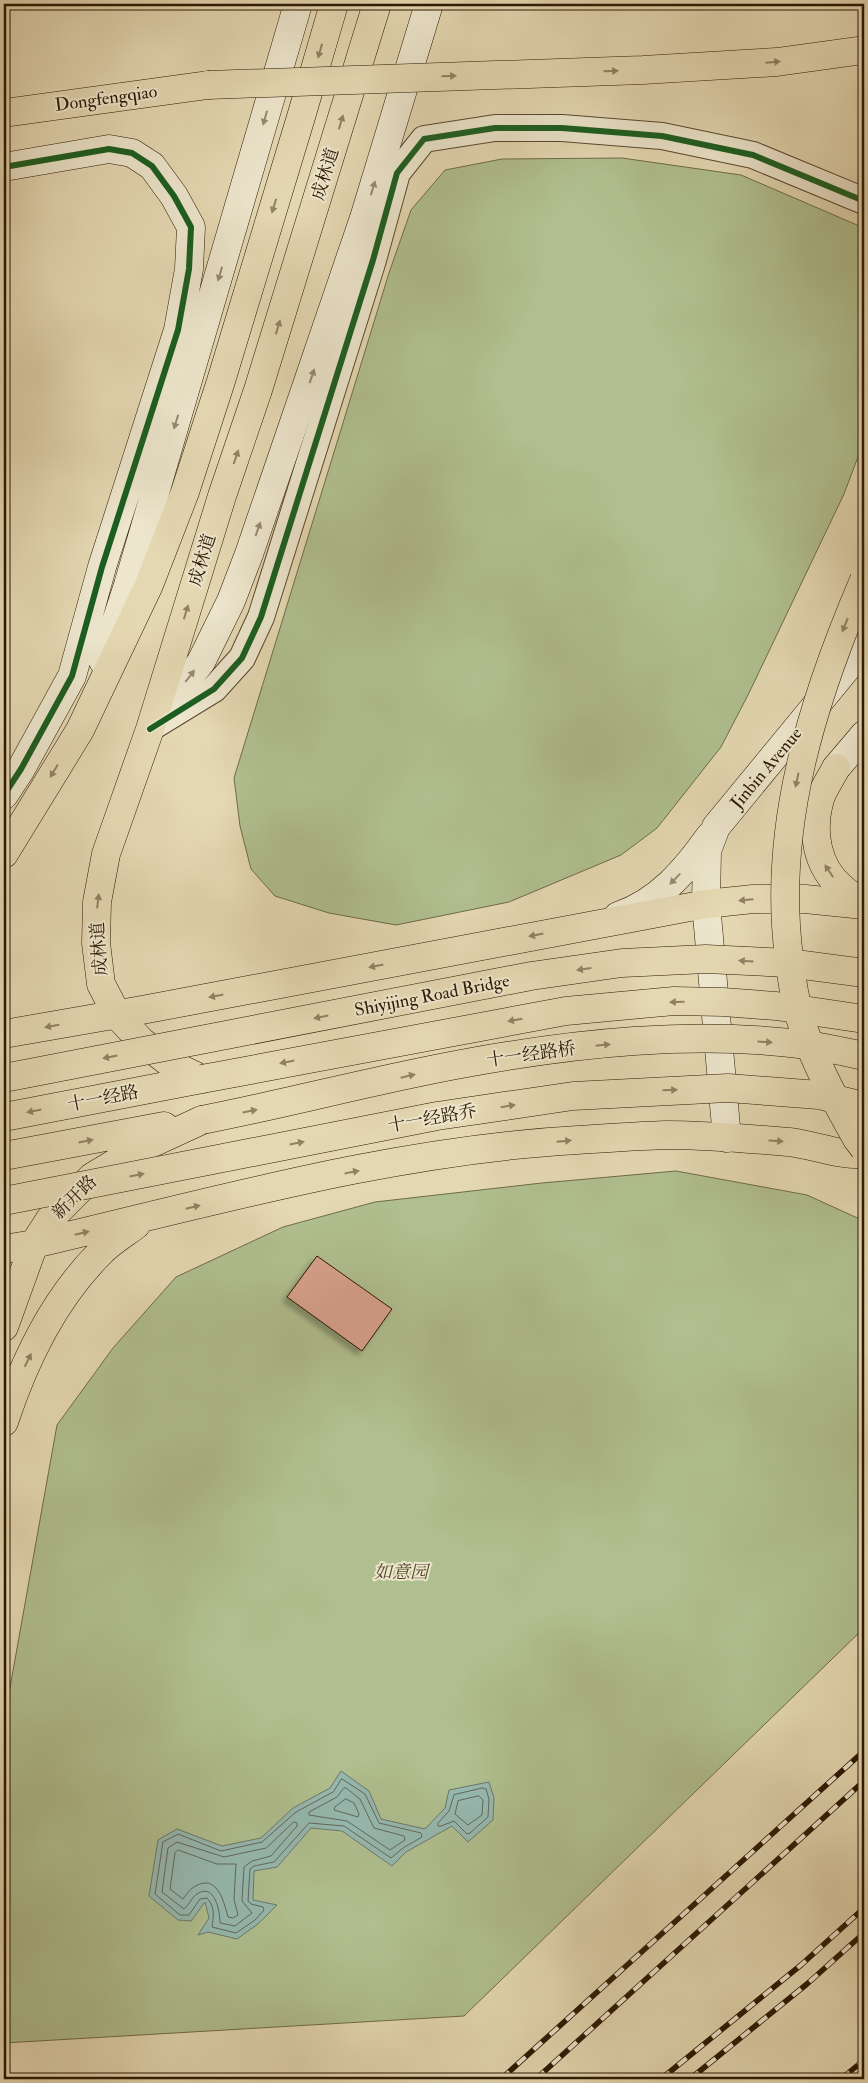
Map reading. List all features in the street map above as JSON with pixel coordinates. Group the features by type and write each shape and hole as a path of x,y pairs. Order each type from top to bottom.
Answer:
{"main road":[{"path":"80,730 128,585 298,4"},
{"path":"4,854 80,730 149,585 185,492 221,381 334,4"},
{"name":"成林道","path":"202,1079 171,1064 141,1041 117,1015 101,984 96,943 96,902 106,854 150,728 222,496 258,390 377,4"},
{"path":"150,728 201,662 231,601 296,423 364,218 429,4"},
{"name":"Dongfengqiao","path":"4,113 124,95 208,85 653,69 776,62 864,50"},
{"path":"4,167 109,149 132,153 152,166 174,196 190,227 189,269 178,330 102,566 72,676"},
{"path":"4,795 22,769 72,676 185,492"},
{"path":"864,580 830,662 804,746 792,805 785,859 786,931 794,991 803,1026 822,1077 864,1148"},
{"name":"Jinbin Avenue","path":"727,1138 706,904 707,851 716,827 864,647"},
{"path":"864,735 836,768 820,798 816,823 816,848 827,870 841,888 864,904"},
{"path":"601,923 630,912 662,892 697,854 716,827"},
{"path":"4,1034 117,1015 706,904 753,899 805,899 864,904"},
{"name":"Shiyijing Road Bridge","path":"4,1078 531,976 622,963 706,959 788,963 864,973"},
{"name":"十一经路桥","path":"202,1079 566,1011 674,1001 776,1006 864,1019"},
{"name":"十一经路桥","path":"202,1120 461,1064 558,1049 636,1042 730,1039 808,1045 864,1056"},
{"name":"十一经路","path":"4,1117 202,1079"},
{"name":"十一经路乔","path":"4,1201 428,1118 572,1096 728,1088 819,1095 864,1106"},
{"path":"4,1156 202,1120"},
{"name":"新开路","path":"4,1327 34,1244 50,1219 92,1177 134,1151 202,1120"},
{"path":"4,1249 34,1244 308,1180 433,1156 575,1140 668,1135 792,1142 853,1155 864,1154"},
{"path":"4,1422 27,1361 61,1300 101,1251 146,1218"}],"street":[{"path":"150,728 214,689 242,658 258,626 373,260 398,173 424,139 495,128 562,128 662,136 752,155 864,201"},
{"path":"364,218 373,260"}],"green space":[{"path":"622,158 741,175 864,228 864,441 844,494 749,693 721,747 657,828 621,855 509,902 396,925 329,913 275,896 251,869 240,826 234,778 389,273 411,210 445,170 502,159"},
{"name":"如意园","path":"676,1171 807,1195 864,1221 864,1628 464,2016 4,2043 4,1721 57,1425 113,1348 176,1277 283,1227 375,1202 542,1183"}],"water":[{"path":"341,1771 369,1791 381,1819 425,1829 445,1808 449,1790 489,1782 494,1798 493,1820 468,1842 452,1826 406,1852 392,1866 342,1831 311,1828 277,1867 254,1871 253,1900 277,1905 258,1924 237,1939 208,1932 198,1935 209,1918 205,1902 191,1921 178,1920 149,1896 158,1840 177,1829 222,1846 261,1838 293,1808 330,1788"}],"building":[{"path":"317,1256 392,1309 362,1351 287,1297"}],"railway":[{"path":"501,2079 864,1751"},
{"path":"536,2079 864,1781"},
{"path":"661,2079 801,1965 864,1908"},
{"path":"690,2079 807,1984 864,1933"},
{"path":"841,2079 864,2060"}],"cycle path":[{"path":"150,729 214,689 242,658 261,617 373,260 397,173 424,139 495,128 562,128 662,136 753,155 864,201"},
{"path":"4,167 109,149 132,153 152,166 174,196 191,227 189,269 178,330 102,567 72,676 21,769 4,795"}]}
